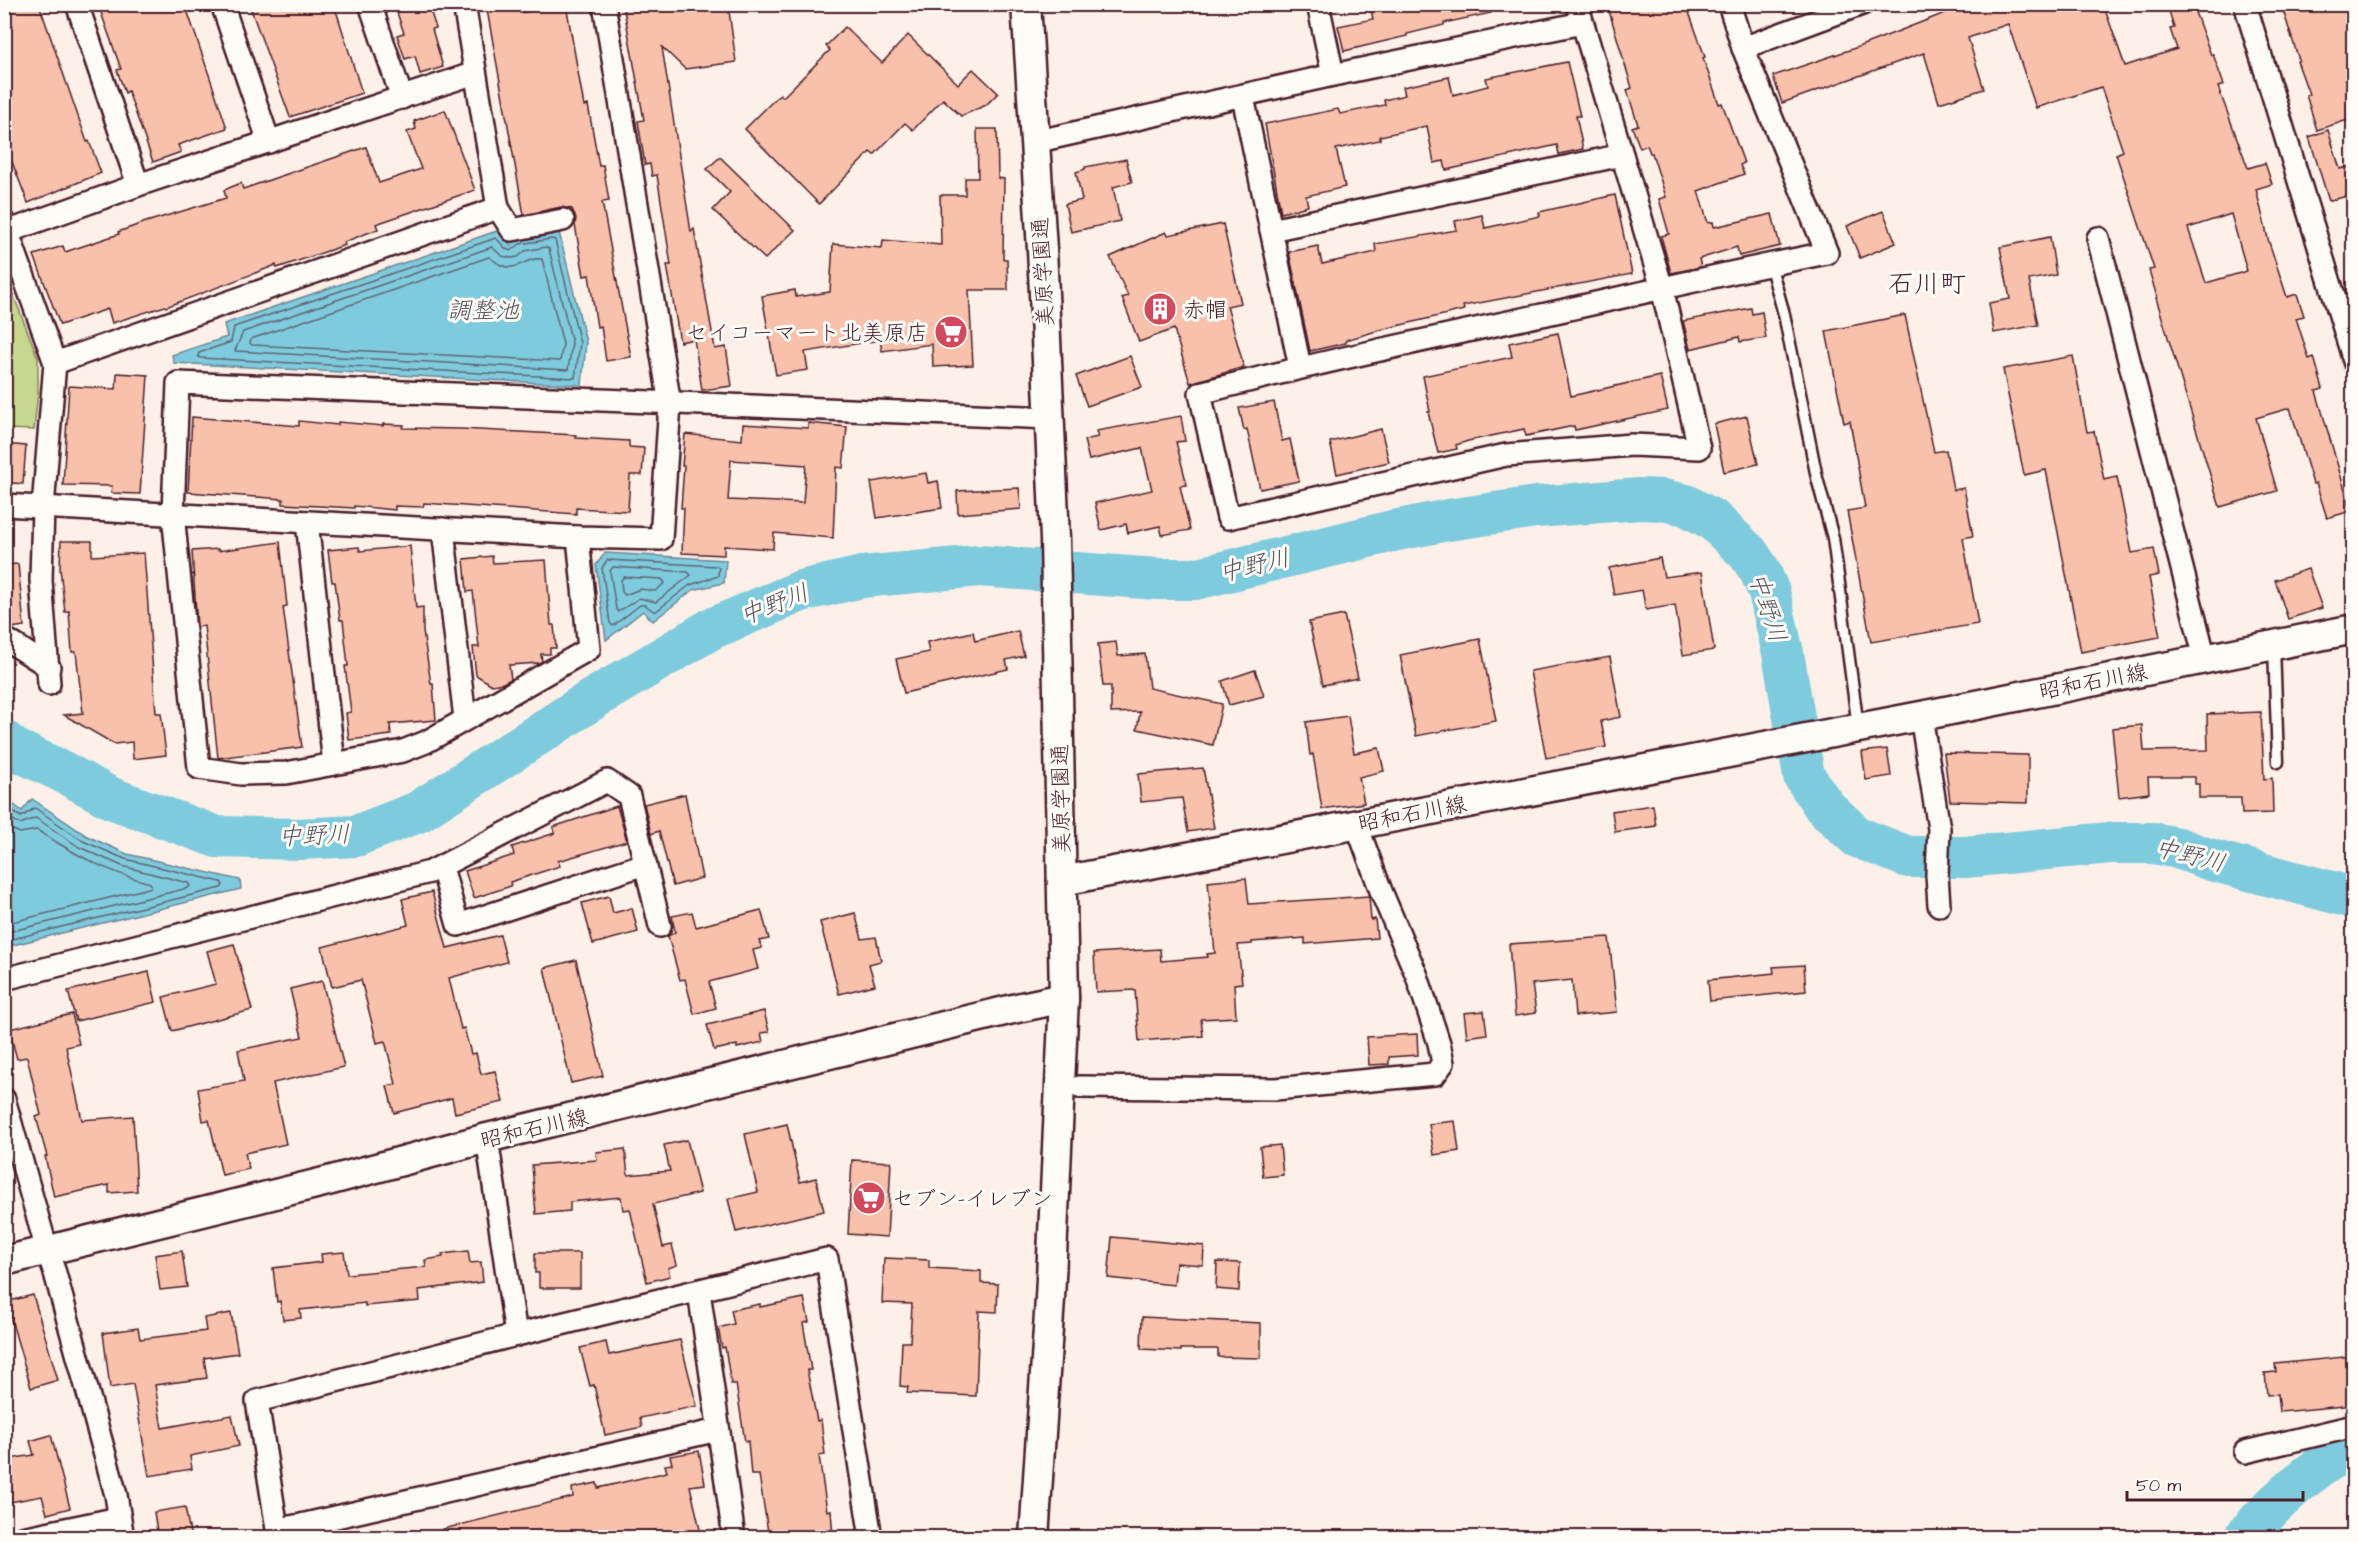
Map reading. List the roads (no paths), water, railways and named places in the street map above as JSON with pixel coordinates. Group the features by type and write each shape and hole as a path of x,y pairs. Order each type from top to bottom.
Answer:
{"street":[{"path":"77,4 138,185"},
{"path":"222,4 269,142"},
{"path":"370,4 402,98"},
{"path":"464,4 498,208 512,230 563,220"},
{"path":"4,505 578,537 661,539 670,404 604,4"},
{"name":"美原学園通","path":"1026,4 1055,539 1064,998 1050,1299 1034,1538"},
{"path":"1317,4 1333,75"},
{"path":"1034,142 1243,97 1579,14 1662,288 1699,448 1632,445 1506,454 1228,518 1200,393 1300,367 1662,288 1770,264 1827,254 1743,48 1729,4"},
{"path":"1743,48 1862,4"},
{"path":"2245,4 2354,361"},
{"path":"4,638 49,676 41,580 43,507 55,363 6,229 475,73"},
{"path":"1243,97 1300,367"},
{"path":"1271,230 1622,155"},
{"path":"55,363 498,208"},
{"path":"2098,238 2202,647"},
{"path":"578,537 590,649 426,742 403,751 286,773 241,774 199,768 173,514 178,383 1050,418"},
{"path":"307,522 334,764"},
{"path":"442,529 465,719"},
{"name":"昭和石川線","path":"1062,881 1921,716 2354,629"},
{"path":"1921,716 1939,829 1937,875 1939,905"},
{"path":"4,979 429,872 607,781 629,796 660,926"},
{"path":"1079,1087 1275,1089 1435,1074 1443,1063 1440,1043 1418,976 1381,891 1356,824"},
{"path":"442,867 458,925 645,864"},
{"name":"昭和石川線","path":"4,1261 359,1173 487,1138 1064,998"},
{"path":"5,1104 55,1273 116,1495 121,1528 22,1538"},
{"path":"487,1138 516,1335"},
{"path":"718,1430 313,1522 277,1533 257,1401 827,1259 871,1538"},
{"path":"699,1291 734,1538"},
{"path":"2245,1452 2354,1426"}],"lane":[{"path":"1770,264 1784,314 1817,478 1833,538 1845,729"},
{"path":"2274,645 2278,762"}],"water":[{"name":"調整池","path":"500,230 511,246 515,239 559,232 586,342 582,385 174,363 172,355 227,337 224,324"},
{"path":"605,553 726,560 724,583 693,590 653,621 643,611 606,640 596,565"},
{"path":"5,798 22,811 32,799 87,836 127,854 240,880 241,889 5,947"}],"waterway":[{"name":"中野川","path":"4,741 14,749 111,798 217,837 299,839 356,836 418,812 593,699 711,629 801,591 862,577 979,566 1158,579 1195,579 1448,520 1536,507 1640,499 1663,500 1686,505 1713,520 1748,553 1760,571 1769,592 1783,653 1804,776 1824,806 1857,837 1908,857 1965,857 2110,843 2153,843 2354,898"},
{"path":"2244,1538 2294,1487 2323,1465 2354,1446"}],"place":[{"name":"赤帽","path":"1160,309"},
{"name":"セイコーマート北美原店","path":"951,332"},
{"name":"セブン-イレブン","path":"869,1198"}],"district":[{"name":"石川町","path":"1927,283"}]}
